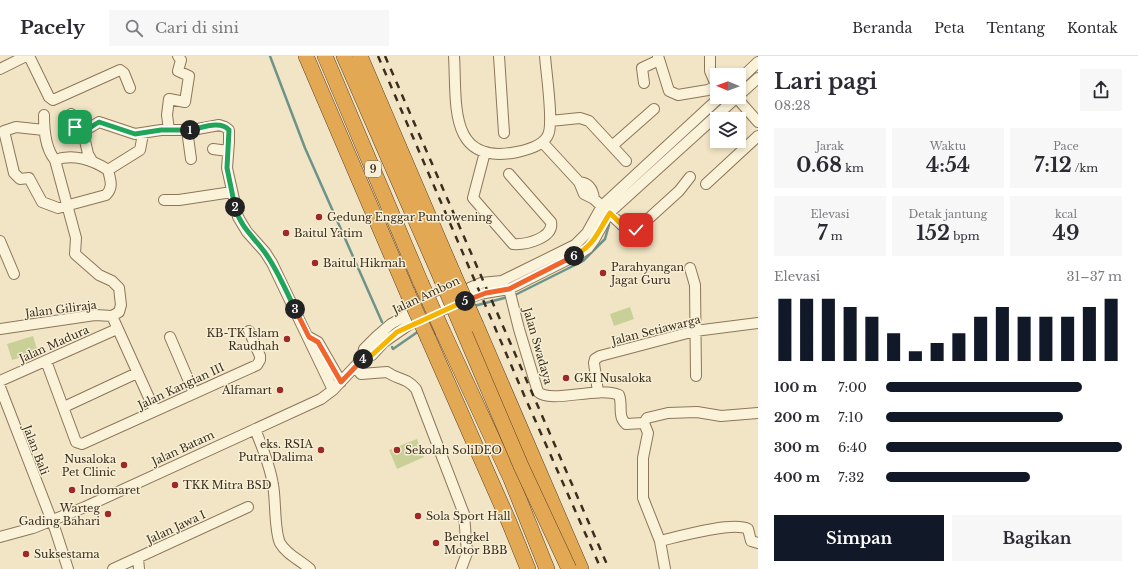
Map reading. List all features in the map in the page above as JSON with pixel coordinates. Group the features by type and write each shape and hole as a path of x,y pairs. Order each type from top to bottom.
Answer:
{"highway":[{"name":"9","path":"306,56 406,290 509,522 528,569"},
{"name":"9","path":"325,56 421,282 511,479 547,569"},
{"path":"344,56 447,275 476,324 582,569"},
{"path":"360,56 521,466 569,569"},
{"path":"516,418 565,569"}],"street":[{"path":"0,69 26,56"},
{"path":"29,56 49,97 53,100 120,70 124,73 130,88"},
{"path":"169,130 167,115 169,99 185,102 189,76 178,71 181,60 178,56"},
{"path":"454,56 456,113 459,127 465,139 476,149 485,152 508,154 525,151 543,143 548,136 550,121 545,56"},
{"path":"499,56 504,133"},
{"path":"710,56 710,68"},
{"path":"644,83 642,68 659,58 669,91 673,94 678,95 710,89"},
{"path":"746,73 758,62"},
{"name":"Jalan Ambon","path":"746,89 758,78"},
{"name":"Jalan Ambon","path":"362,359 364,349 377,336 391,324 407,315 480,283 502,282 575,245 606,210 713,104"},
{"name":"Jalan Ambon","path":"362,359 372,355 384,342 410,324 479,294 511,294 588,248 594,240 606,210 729,104"},
{"path":"743,104 758,122"},
{"path":"612,146 654,109"},
{"path":"71,114 72,124 75,127 91,127 99,122 135,134 169,130 187,130 219,125 226,127 229,130 227,168 238,217 248,232 265,252 309,337 311,346 333,390"},
{"path":"44,115 44,130 50,154 55,160 76,238 75,254 99,275 112,281 119,288 121,305 119,312 112,316"},
{"path":"550,121 584,118 589,120 626,161"},
{"path":"44,130 16,127 4,131 14,173 20,179 29,178 42,202 58,208 106,194 111,188 108,170 91,159 88,154 82,127"},
{"path":"187,130 191,159"},
{"path":"108,170 140,150 143,134"},
{"path":"706,184 758,136"},
{"path":"543,143 579,182 584,194 594,199 623,226 636,230 679,190 690,177"},
{"path":"213,149 228,151"},
{"path":"485,152 473,198 514,244 532,242 547,234 551,228 550,222 509,174"},
{"path":"55,160 59,158 91,159"},
{"path":"164,200 179,200 232,192"},
{"path":"0,242 14,274"},
{"path":"690,268 695,285 696,376"},
{"name":"Jalan Swadaya","path":"511,294 519,330 538,392 551,398 577,393 598,392 619,395 620,415 622,421 626,424 644,423"},
{"name":"Jalan Giliraja","path":"0,329 95,315 112,316 155,411"},
{"name":"Jalan Setiawarga","path":"598,392 594,363 595,359 695,331 758,323"},
{"name":"Jalan Madura","path":"0,381 117,328"},
{"name":"Jalan Kangian III","path":"64,407 76,442 82,444 259,362 260,356 249,331"},
{"path":"170,337 194,393"},
{"path":"309,337 318,342 341,382"},
{"name":"Jalan Batam","path":"0,537 50,521 321,399 333,390 362,359"},
{"path":"46,361 64,407 138,373"},
{"path":"355,367 361,374 387,372 394,377 405,378 416,389 464,514 467,552 461,569"},
{"name":"Jalan Bali","path":"0,387 68,569"},
{"path":"666,569 660,542 643,498 643,458 648,433 644,423 647,418 668,413 697,412 721,416 758,413"},
{"path":"255,429 271,473 279,542 292,557 302,562 310,569"},
{"name":"Jalan Jawa I","path":"113,569 248,507"},
{"path":"660,542 709,530 742,528 748,529 751,541 758,543"},
{"path":"138,558 139,569"}],"green space":[{"path":"630,307 634,319 614,326 610,314"},
{"path":"33,336 38,352 12,360 7,344"},
{"path":"417,439 424,457 397,469 389,450"}],"waterway":[{"path":"270,56 305,148 382,322"},
{"path":"513,296 583,261 605,239 609,225"},
{"path":"474,306 508,297"},
{"path":"392,347 393,349 419,331"}],"railway":[{"path":"378,56 524,395 601,569"},
{"path":"385,56 609,569"}],"place":[{"name":"Gedung Enggar Puntowening","path":"319,217"},
{"name":"Baitul Yatim","path":"286,233"},
{"name":"Baitul Hikmah","path":"315,263"},
{"name":"Parahyangan Jagat Guru","path":"603,273"},
{"name":"KB-TK Islam Raudhah","path":"287,339"},
{"name":"GKI Nusaloka","path":"566,378"},
{"name":"Alfamart","path":"280,390"},
{"name":"eks. RSIA Putra Dalima","path":"321,450"},
{"name":"Sekolah SoliDEO","path":"397,450"},
{"name":"Nusaloka Pet Clinic","path":"124,465"},
{"name":"TKK Mitra BSD","path":"175,485"},
{"name":"Indomaret","path":"72,490"},
{"name":"Warteg Gading Bahari","path":"108,514"},
{"name":"Sola Sport Hall","path":"418,516"},
{"name":"Bengkel Motor BBB","path":"436,543"},
{"name":"Suksestama","path":"26,554"}],"route":[{"path":"75,127 91,127 99,122 135,134 143,134 161,130 192,130 219,125 226,127 229,130 227,168 238,217 272,263 309,337 318,342 341,382 362,359 372,355 384,342 410,324 479,294 499,292 509,289 579,254 588,248 610,213 623,226 631,230 636,230"}]}
